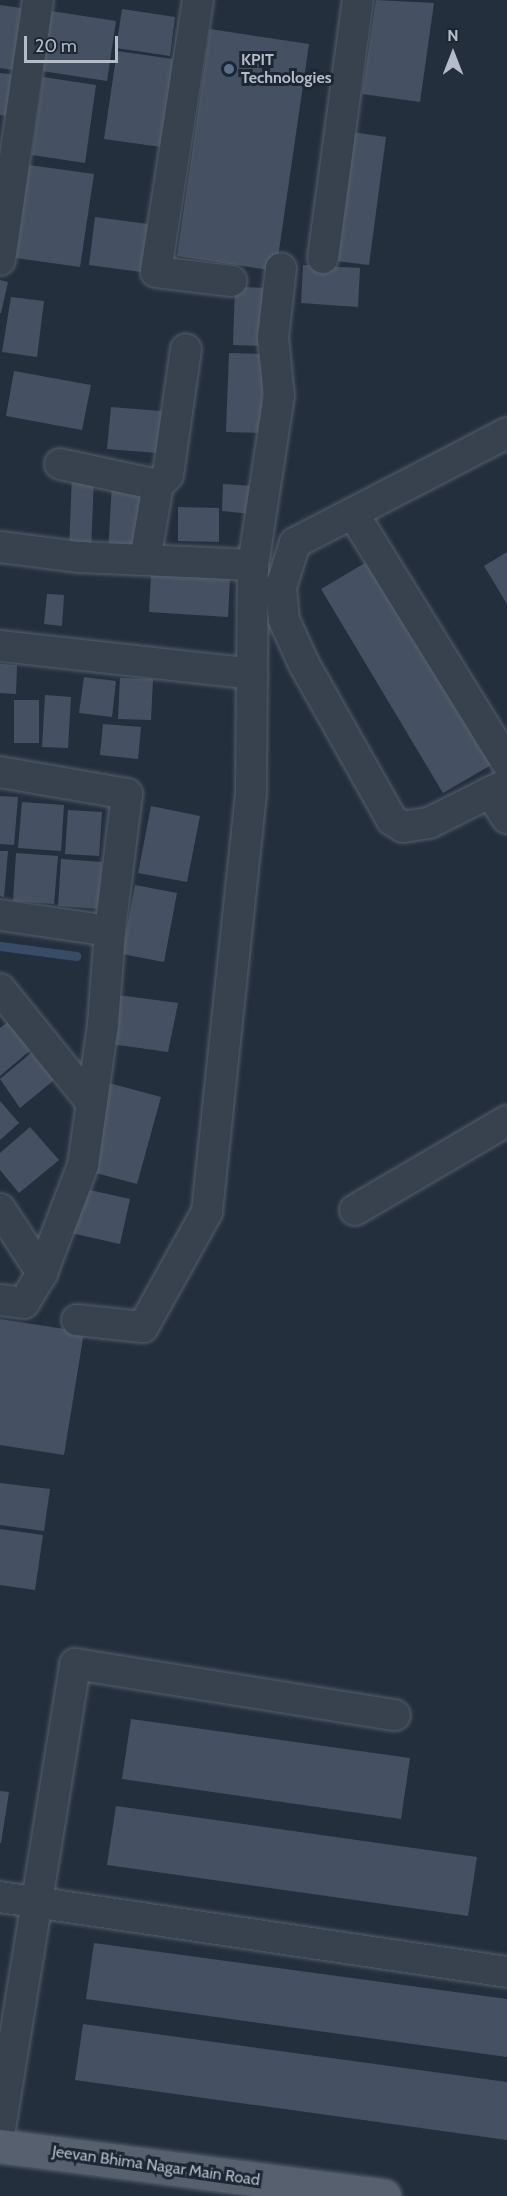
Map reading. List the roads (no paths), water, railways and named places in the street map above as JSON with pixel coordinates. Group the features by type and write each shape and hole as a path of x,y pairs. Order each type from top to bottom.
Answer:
{"main road":[{"name":"Jeevan Bhima Nagar Main Road","path":"0,2146 303,2191 384,2196"}],"street":[{"path":"0,260 38,0"},
{"path":"198,0 156,272 231,281"},
{"path":"323,258 358,0"},
{"path":"77,1320 143,1327 207,1212 251,790 253,565 279,396 273,338 281,268"},
{"path":"145,560 158,485 168,475 186,349"},
{"path":"507,434 354,515 295,543 283,566 284,620 304,664 392,820 403,827 429,823 499,788 507,818"},
{"path":"60,464 158,485"},
{"path":"354,515 507,763"},
{"path":"0,547 145,560 253,565"},
{"path":"0,646 252,674"},
{"path":"0,772 127,794 83,1165 42,1273 12,1301"},
{"path":"0,915 110,931"},
{"path":"0,989 92,1103"},
{"path":"355,1210 507,1121"},
{"path":"0,1209 42,1273"},
{"path":"0,2129 75,1664 395,1715"},
{"path":"0,1897 507,1972"}],"waterway":[{"path":"0,946 76,956"}],"place":[{"name":"KPIT Technologies","path":"229,69"}]}
